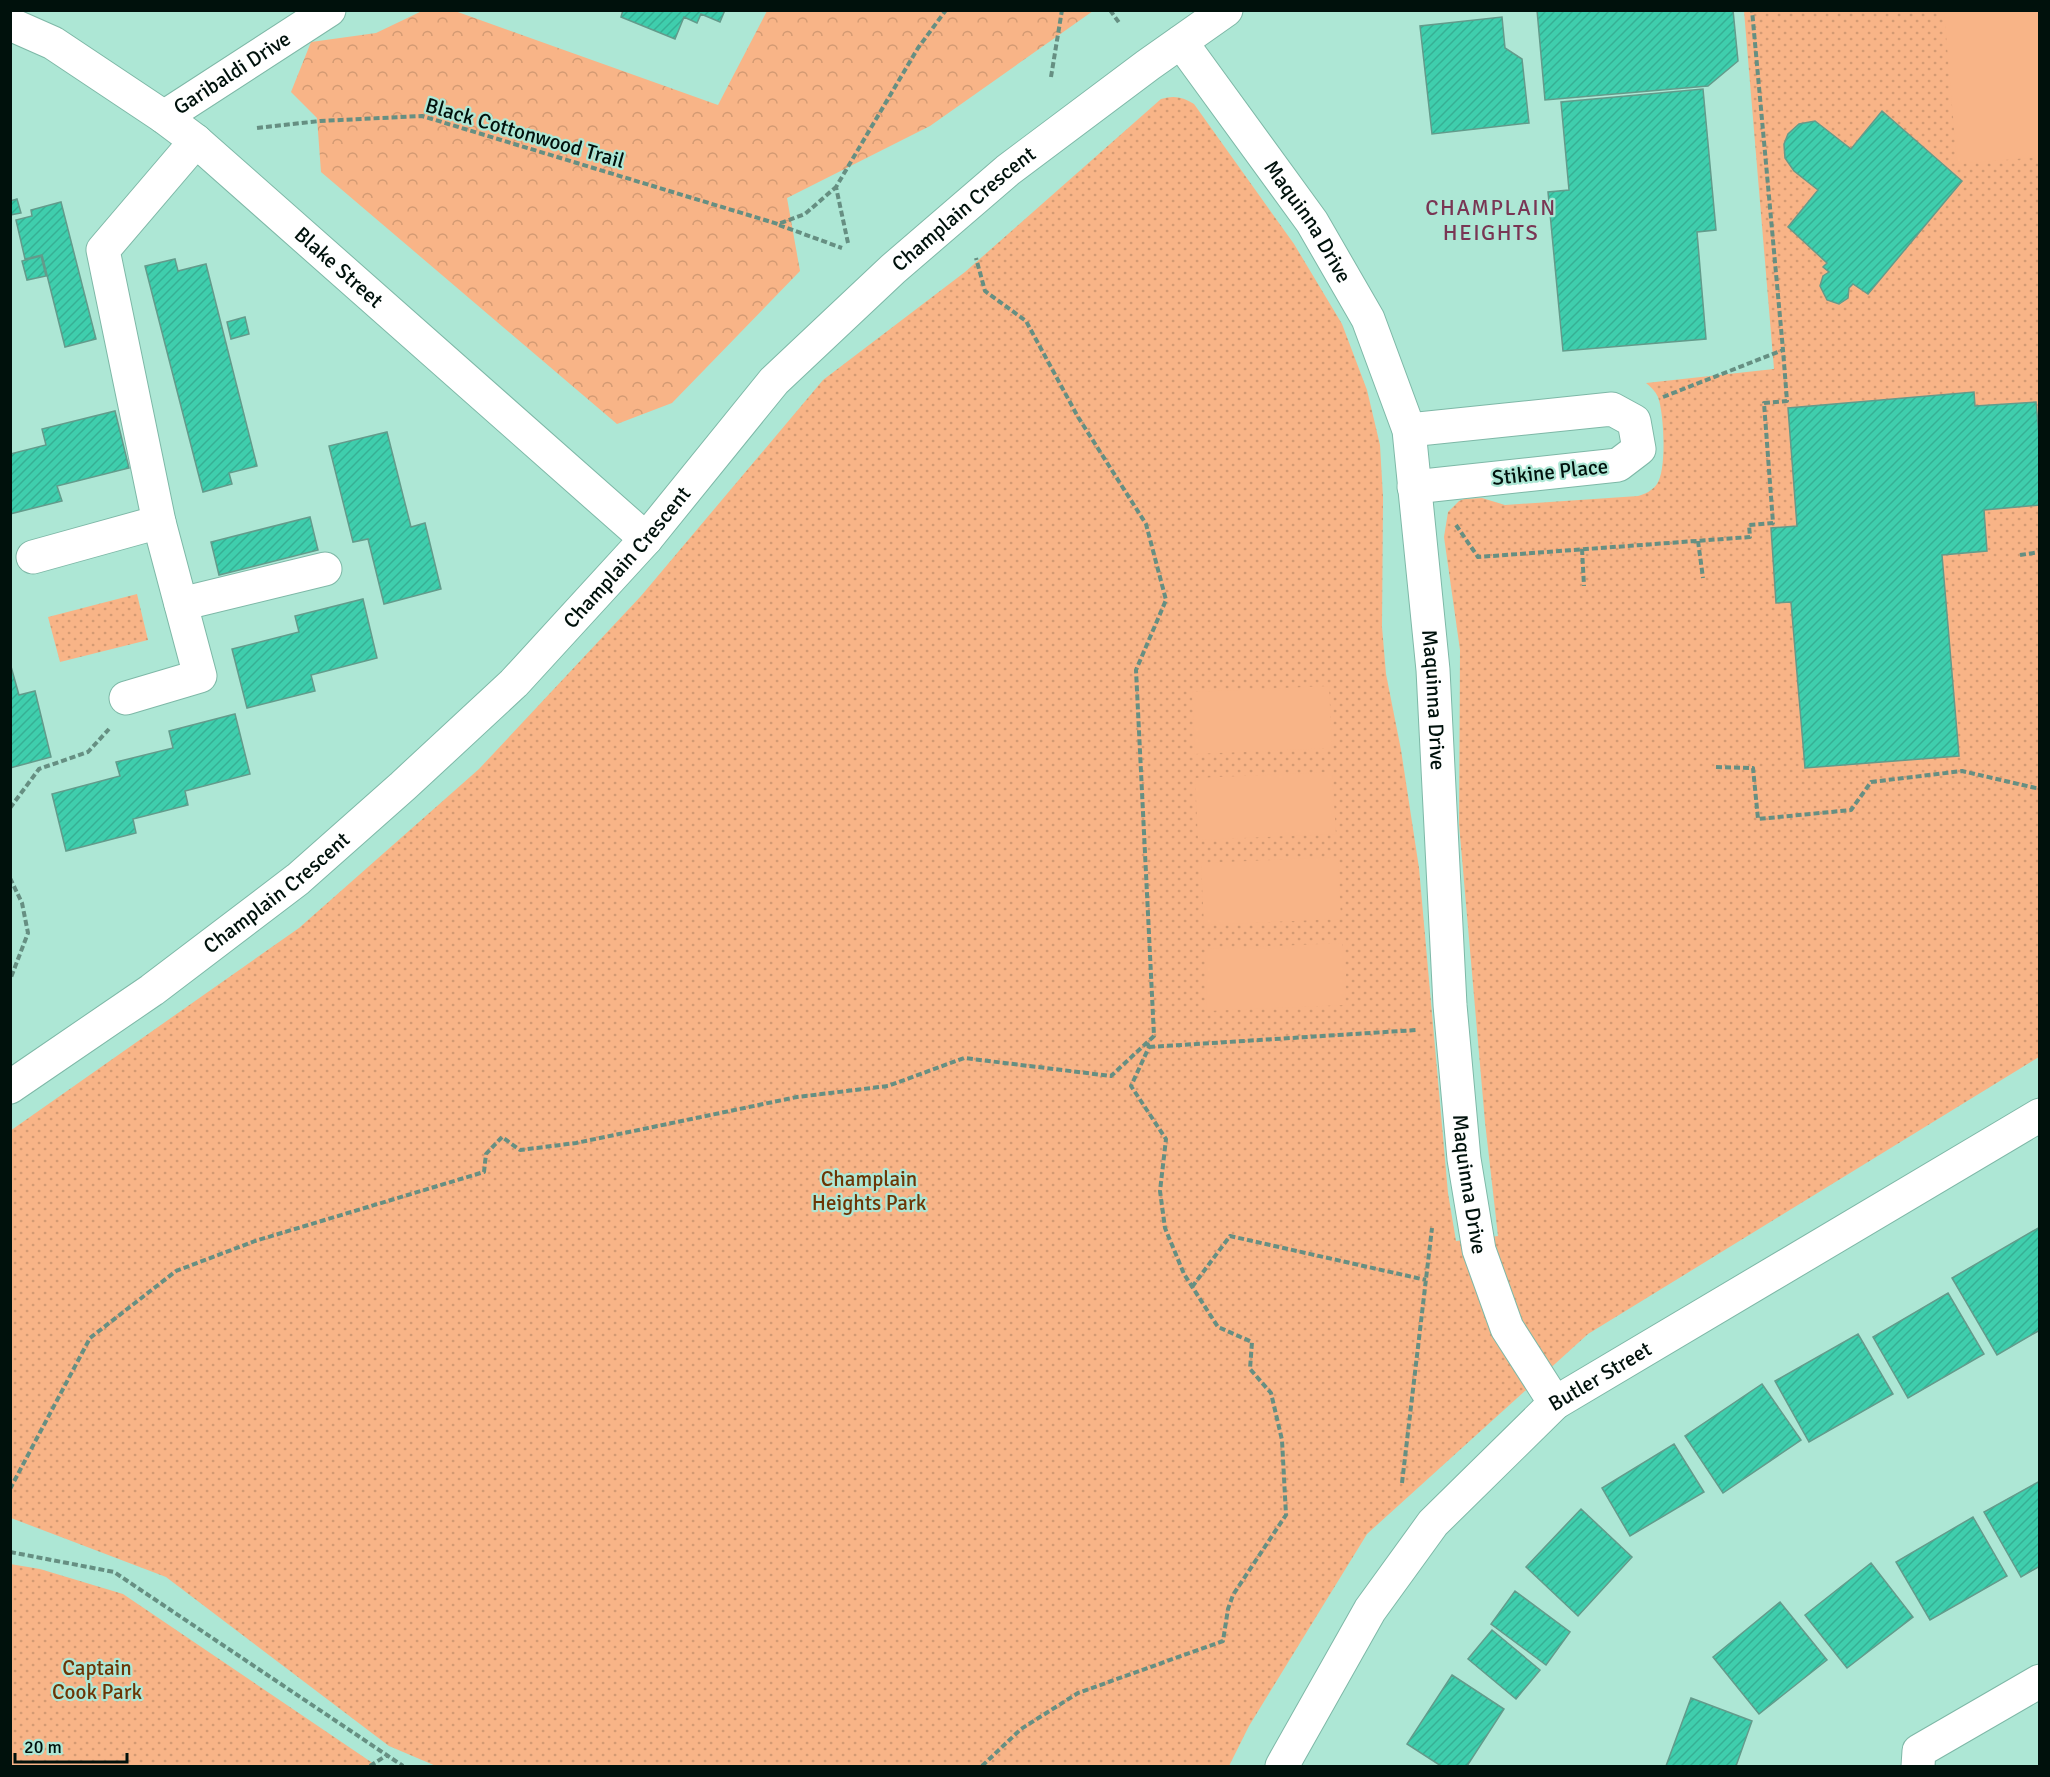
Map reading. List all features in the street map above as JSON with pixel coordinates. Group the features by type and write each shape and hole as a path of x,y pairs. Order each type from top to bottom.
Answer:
{"street":[{"name":"Garibaldi Drive","path":"164,117 329,10"},
{"name":"Champlain Crescent","path":"10,1087 152,990 298,879 514,683 646,539 774,381 893,269 1008,170 1225,11"},
{"name":"Blake Street","path":"10,24 53,43 196,141 646,539"},
{"name":"Maquinna Drive","path":"1181,42 1312,222 1368,320 1409,430 1433,670 1450,1005 1464,1159 1479,1250 1507,1328 1555,1403"},
{"path":"126,698 200,676 159,522 103,250 196,141"},
{"name":"Stikine Place","path":"1409,430 1612,409 1634,421 1639,449 1618,465 1414,487"},
{"path":"33,556 159,522"},
{"path":"181,604 325,568"},
{"name":"Butler Street","path":"1282,1767 1370,1610 1433,1523 1555,1403 2040,1115"},
{"path":"1918,1767 1919,1751 2040,1681"}],"path":[{"path":"778,224 805,214 836,188 918,48 946,10"},
{"path":"1051,77 1062,10"},
{"path":"1110,10 1120,24"},
{"path":"1454,521 1478,557 1750,537 1749,525 1773,523 1764,403 1786,401 1752,10"},
{"name":"Black Cottonwood Trail","path":"257,128 320,121 422,116 778,224 842,248"},
{"path":"836,188 848,243"},
{"path":"976,258 985,291 1026,321 1078,417 1146,524 1166,600 1136,669 1154,1036 1131,1086 1166,1139 1160,1191 1165,1228 1192,1287 1218,1328 1252,1342 1250,1369 1271,1393 1282,1440 1287,1515 1233,1594 1227,1609 1222,1641 1078,1693 1021,1729 982,1767"},
{"path":"1663,397 1783,350"},
{"path":"1698,541 1703,578"},
{"path":"1582,549 1584,586"},
{"path":"2020,555 2040,552"},
{"path":"10,808 39,769 88,752 111,726 126,698"},
{"path":"1716,767 1752,768 1758,819 1851,810 1871,782 1962,771 2040,789"},
{"path":"10,878 22,903 28,933 10,980"},
{"path":"10,1489 90,1338 176,1271 255,1241 484,1172 486,1154 502,1137 520,1150 576,1143 797,1097 888,1086 964,1058 1111,1076 1148,1045 1417,1030"},
{"path":"1402,1483 1432,1228"},
{"path":"1192,1287 1230,1236 1426,1280"},
{"path":"10,1552 114,1572 403,1767"},
{"path":"370,1767 387,1755"}],"green space":[{"path":"422,11 455,11 718,105 767,11 1093,11 930,126 787,198 800,271 672,403 617,424 321,172 317,118 291,92 311,42 376,33"},
{"name":"Champlain Heights Park","path":"1744,11 2039,11 2039,1057 1588,1334 1367,1534 1249,1726 1229,1766 436,1766 389,1746 166,1577 11,1518 10,1131 299,928 479,769 641,596 823,380 965,272 1161,99 1170,97 1178,97 1194,104 1294,244 1342,324 1367,390 1380,445 1383,497 1382,627 1386,674 1401,750 1419,868 1448,1193 1456,1241 1498,1236 1485,1122 1459,824 1460,650 1444,537 1448,512 1464,499 1482,498 1505,505 1638,496 1646,493 1657,484 1660,477 1664,441 1658,397 1646,383 1774,369"},
{"path":"1944,11 2039,11 2039,157 1957,164"},
{"path":"137,594 148,640 60,662 48,617"},
{"path":"1329,686 1332,748 1195,754 1192,692"},
{"path":"1332,772 1336,834 1198,840 1195,778"},
{"path":"1338,857 1341,919 1204,925 1201,863"},
{"path":"1342,943 1346,973 1345,1005 1207,1011 1205,949"},
{"name":"Captain Cook Park","path":"10,1564 40,1569 123,1594 377,1766 11,1766"}],"building":[{"path":"623,10 725,10 720,22 701,14 697,23 684,17 675,39 621,17"},
{"path":"1537,10 1733,10 1738,61 1708,86 1545,100"},
{"path":"1502,17 1505,48 1522,59 1529,123 1432,134 1420,26"},
{"path":"1703,89 1716,230 1697,232 1706,339 1563,351 1548,192 1569,190 1561,102"},
{"path":"1882,111 1962,181 1868,294 1853,284 1849,288 1848,298 1839,304 1827,300 1820,286 1823,276 1829,272 1823,267 1827,263 1788,227 1818,190 1794,171 1785,158 1784,144 1788,134 1799,124 1815,121 1851,149"},
{"path":"17,199 21,213 10,215 10,201"},
{"path":"61,202 96,339 65,347 42,255 25,259 16,220 32,216 31,210"},
{"path":"41,256 46,276 27,280 22,261"},
{"path":"175,259 178,271 206,264 257,466 229,473 232,484 203,492 145,266"},
{"path":"245,317 249,334 231,339 227,322"},
{"path":"1974,392 1975,406 2036,402 2040,446 2040,505 1984,510 1987,551 1942,555 1959,756 1805,768 1791,602 1776,603 1771,528 1797,526 1788,408"},
{"path":"115,411 129,468 57,486 62,501 10,514 10,454 46,445 42,429"},
{"path":"387,432 411,527 425,523 441,589 384,604 368,539 353,542 329,446"},
{"path":"310,517 318,550 219,575 211,542"},
{"path":"363,599 377,658 311,675 315,691 247,708 232,649 299,632 295,616"},
{"path":"10,663 19,695 35,691 51,757 10,768"},
{"path":"235,714 250,774 185,791 188,805 133,819 136,833 66,851 52,794 120,776 116,762 173,748 169,731"},
{"path":"2040,1227 2040,1330 1997,1355 1952,1278"},
{"path":"1948,1293 1984,1354 1908,1398 1873,1337"},
{"path":"1858,1334 1893,1394 1809,1442 1775,1381"},
{"path":"1762,1384 1801,1440 1723,1493 1685,1436"},
{"path":"1674,1444 1704,1492 1630,1536 1602,1488"},
{"path":"2040,1481 2040,1566 2021,1577 1984,1512"},
{"path":"1581,1509 1632,1557 1578,1616 1526,1567"},
{"path":"1973,1517 2007,1576 1930,1620 1896,1562"},
{"path":"1871,1563 1913,1617 1847,1668 1805,1615"},
{"path":"1515,1591 1570,1632 1546,1665 1491,1624"},
{"path":"1780,1602 1827,1660 1759,1714 1713,1657"},
{"path":"1492,1630 1540,1670 1516,1699 1468,1659"},
{"path":"1452,1675 1504,1709 1467,1766 1441,1766 1407,1744"},
{"path":"1691,1698 1752,1721 1736,1766 1666,1766"}],"district":[{"name":"CHAMPLAIN HEIGHTS","path":"1491,220"}]}
